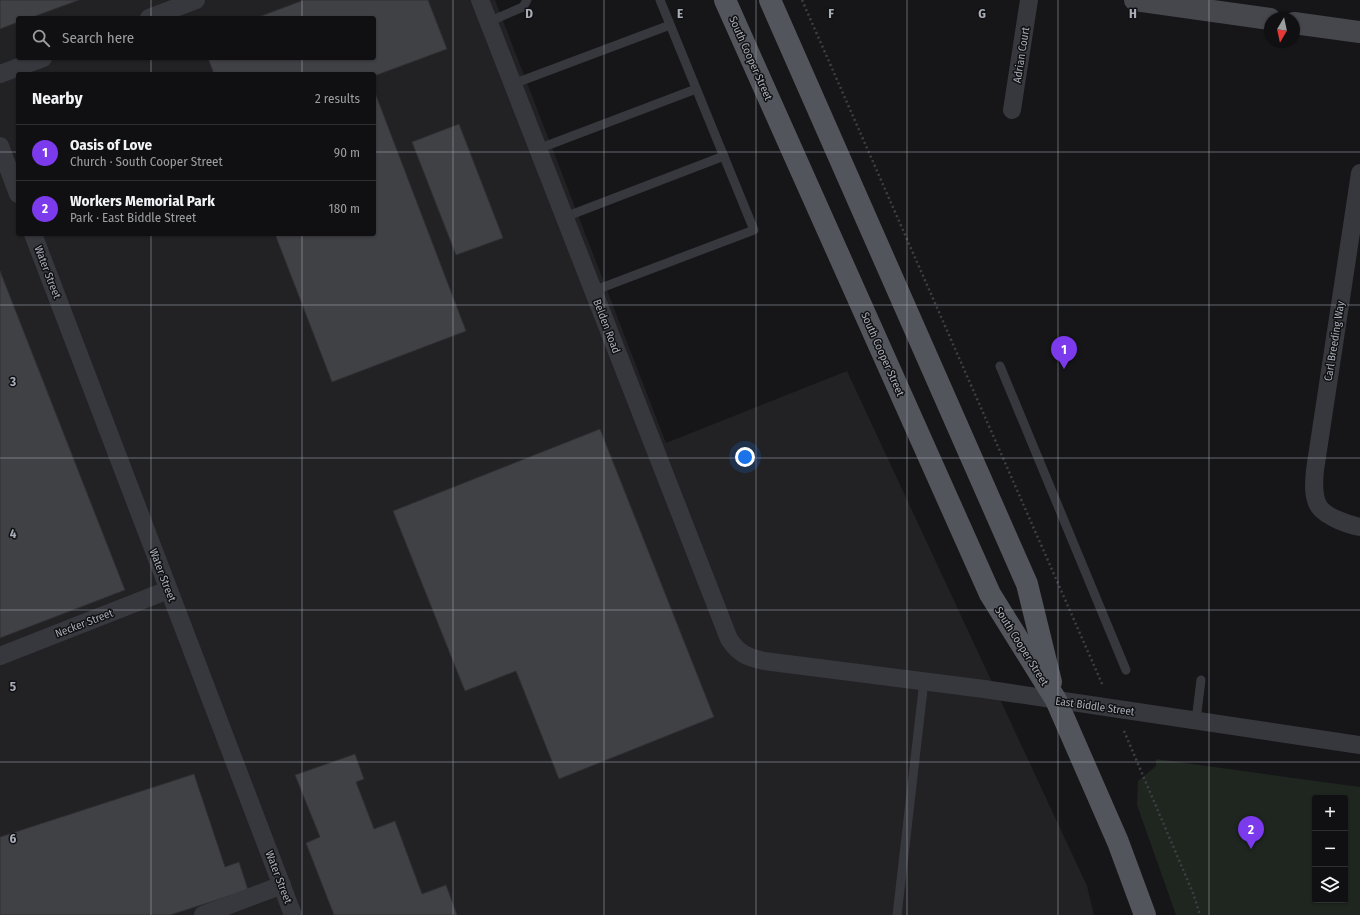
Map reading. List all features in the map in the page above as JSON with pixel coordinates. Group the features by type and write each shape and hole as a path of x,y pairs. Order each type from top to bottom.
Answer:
{"main road":[{"name":"South Cooper Street","path":"725,0 990,594 1056,700 1118,842 1145,915"},
{"name":"South Cooper Street","path":"770,0 1028,584 1056,700"}],"street":[{"path":"154,16 196,0"},
{"name":"Belden Road","path":"480,0 729,639 736,650"},
{"name":"Adrian Court","path":"1012,110 1029,0"},
{"path":"1135,0 1264,18"},
{"path":"1300,24 1360,32"},
{"path":"0,74 38,60"},
{"path":"0,146 16,189"},
{"name":"Carl Breeding Way","path":"1360,173 1315,470 1314,490 1320,508 1345,524 1360,527"},
{"name":"Water Street","path":"34,236 293,915"},
{"name":"Necker Street","path":"0,656 168,590"},
{"name":"East Biddle Street","path":"736,650 751,658 764,661 924,681 1360,745"},
{"path":"203,915 282,885"}],"lane":[{"path":"488,22 523,7 527,0"},
{"path":"593,291 754,230 660,0"},
{"path":"513,84 670,25"},
{"path":"538,149 696,89"},
{"path":"565,217 724,156"},
{"path":"1000,366 1126,670"},
{"path":"1196,720 1201,680"},
{"path":"897,915 924,681"}],"path":[{"path":"802,0 1105,690"},
{"path":"1137,760 1193,893 1200,915"}],"shaded area":[{"path":"0,0 495,0 666,443 847,371 1087,886 1094,915 0,915"},
{"path":"1156,759 1360,787 1360,915 1176,915 1137,805 1138,781 1156,766"}],"building":[{"path":"0,0 79,0 35,16 16,16 16,23 0,29"},
{"path":"304,0 428,0 447,49 376,75 376,72 213,72 209,60 376,60 376,16 261,16"},
{"path":"376,95 466,331 332,382 276,236 376,236"},
{"path":"459,124 503,238 456,255 412,142"},
{"path":"0,271 125,590 0,638"},
{"path":"600,429 714,717 559,779 516,671 465,691 393,511"},
{"path":"355,754 364,779 356,782 374,829 395,821 422,894 446,885 457,915 334,915 306,843 320,837 295,775"},
{"path":"194,774 225,867 239,862 248,890 170,915 0,915 0,837"}],"place":[{"name":"Oasis of Love","path":"1064,369"},
{"name":"Workers Memorial Park","path":"1251,849"}]}
